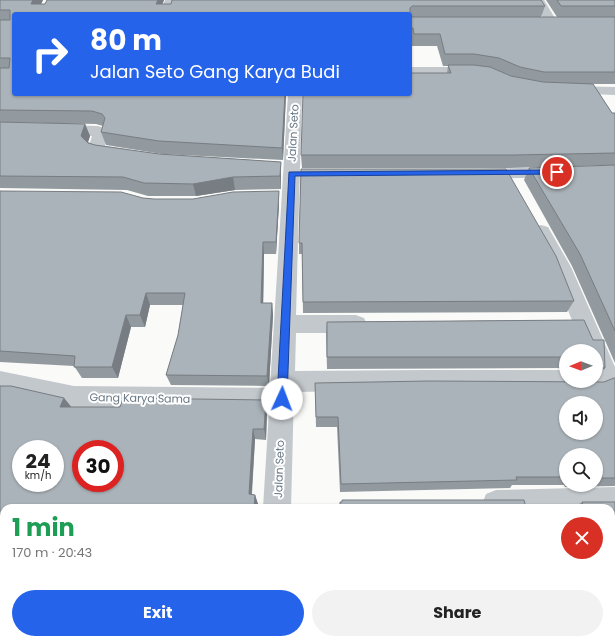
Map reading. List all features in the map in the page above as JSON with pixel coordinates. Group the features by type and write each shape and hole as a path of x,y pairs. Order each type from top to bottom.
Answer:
{"street":[{"path":"167,12 171,0"},
{"path":"537,23 556,23 538,0"},
{"path":"412,71 462,70 490,74"},
{"path":"558,90 615,91"},
{"name":"Jalan Seto","path":"278,504 285,324 283,196 292,171 295,96"},
{"path":"0,128 98,130 100,134 96,150 136,155"},
{"path":"462,174 615,171"},
{"path":"509,174 519,193"},
{"path":"533,219 561,267 585,322 592,344"},
{"path":"562,323 585,322"},
{"path":"285,324 372,324"},
{"name":"Gang Karya Sama","path":"0,381 74,398 283,391 425,380 559,379"},
{"path":"475,504 615,501"}],"building":[{"path":"0,0 33,0 31,4 45,4 47,0 158,0 156,4 171,4 172,0 541,0 545,6 412,6 410,8 410,12 12,12 12,96 285,96 282,148 159,141 101,132 105,118 102,114 92,111 0,110 0,68 9,68 10,58 0,58 0,20 10,20 10,10 0,10"},
{"path":"557,0 615,0 615,6 561,6"},
{"path":"412,17 615,17 615,72 544,72 520,67 499,58 474,54 445,54 440,34 414,34"},
{"path":"448,65 474,65 490,67 511,76 543,82 593,84 612,113 615,113 615,153 514,155 301,155 303,96 412,96 412,73 451,73"},
{"path":"0,122 85,124 81,136 88,143 95,145 159,154 281,162 280,176 233,177 193,184 144,183 123,177 0,176"},
{"path":"615,165 615,331 580,254 529,168"},
{"path":"301,169 506,169 556,256 574,301 303,302 302,243 299,243"},
{"path":"0,191 121,192 143,198 193,199 233,192 279,191 276,242 263,242 261,303 272,303 267,376 166,375 178,335 185,293 146,293 140,315 126,315 112,367 74,367 75,356 0,351"},
{"path":"584,320 593,340 604,340 605,368 603,368 603,344 559,344 559,357 327,357 327,322"},
{"path":"615,378 615,478 603,478 603,448 559,448 559,477 516,477 517,480 341,484 338,417 316,417 315,383 429,381 559,382 559,388 603,388 603,382"},
{"path":"0,386 11,386 64,398 60,407 120,407 123,398 266,400 264,429 253,429 249,494 255,495 254,504 0,504"},
{"path":"342,500 524,500 525,504 340,504 340,502 342,502"},
{"path":"582,502 615,502 615,504 583,504"}],"route":[{"path":"282,399 292,174 509,174 557,172"}]}
